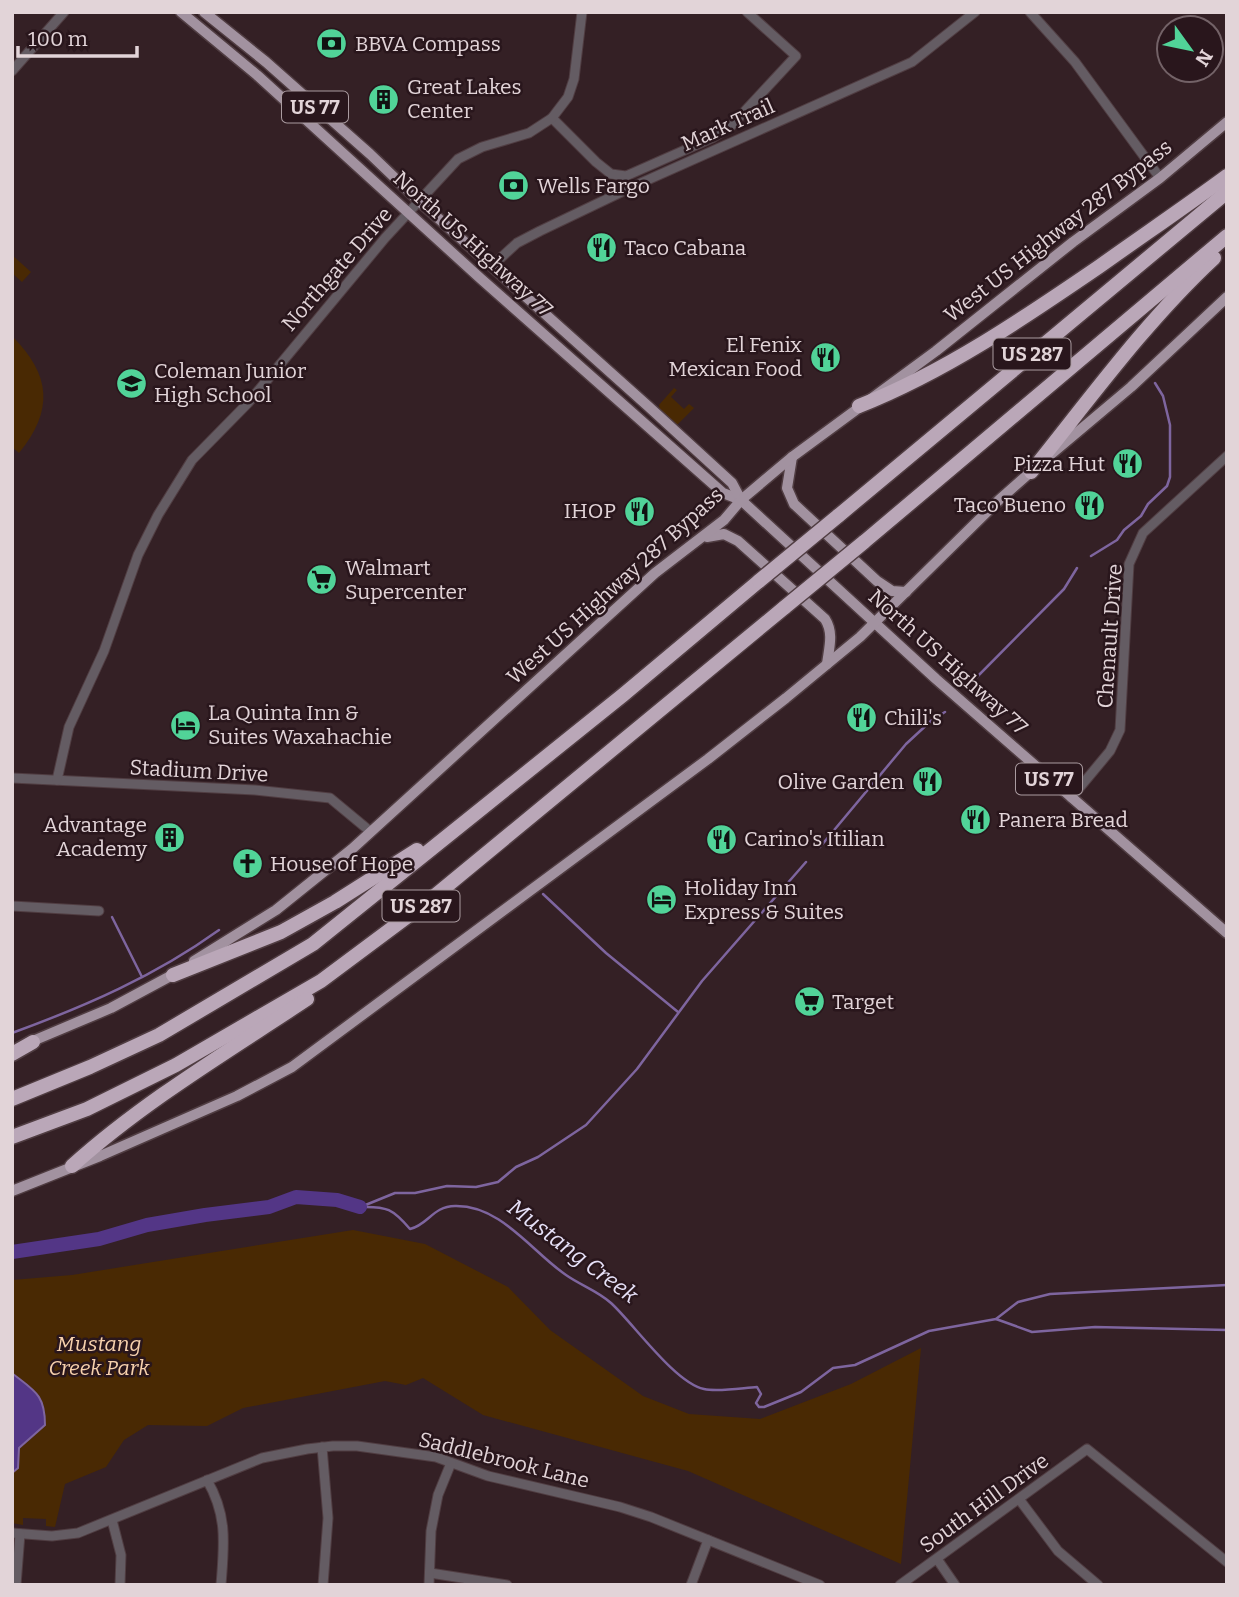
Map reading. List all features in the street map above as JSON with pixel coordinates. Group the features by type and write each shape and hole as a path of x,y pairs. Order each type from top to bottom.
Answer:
{"highway":[{"path":"859,406 891,393 989,339 1055,297 1227,176"},
{"name":"US 287","path":"12,1099 90,1068 159,1035 313,944 623,695 1227,192"},
{"name":"US 287","path":"12,1137 87,1109 176,1065 321,981 431,899 864,542 1227,236"},
{"path":"1031,472 1190,281 1227,247"},
{"path":"173,975 281,932 460,825"},
{"path":"72,1166 149,1104 307,999 328,981 337,969"},
{"path":"12,1054 33,1042"}],"main road":[{"name":"North US Highway 77","path":"181,12 257,75 723,493 741,500"},
{"name":"North US Highway 77","path":"204,12 370,154 732,483 741,500 874,622 1227,933"},
{"name":"West US Highway 287 Bypass","path":"12,1048 33,1042 111,1008 173,975 276,910 371,832 656,573 702,539 724,520 741,500 792,457 936,351 1227,122"},
{"path":"12,1191 237,1096 292,1067 708,759 827,664 906,592 999,500 1131,387 1227,297"},
{"path":"531,323 544,312"},
{"path":"792,457 787,488 794,504 877,581 892,591 906,592"},
{"path":"702,539 718,534 731,537 825,619 831,637 827,664"}],"street":[{"path":"12,71 64,12"},
{"name":"Northgate Drive","path":"57,780 69,727 104,650 138,555 158,515 192,460 248,402 327,305 463,155 529,133 552,118 568,97 574,79 582,12"},
{"path":"552,118 611,174 626,176 712,138 731,126 796,56 747,12"},
{"name":"Mark Trail","path":"493,265 517,243 540,231 912,62 975,12"},
{"path":"1030,12 1076,62 1160,177"},
{"name":"Chenault Drive","path":"1071,798 1107,755 1120,730 1127,587 1133,553 1143,533 1227,456"},
{"name":"Stadium Drive","path":"12,778 255,790 330,798 371,832"},
{"path":"12,906 99,911"},
{"path":"321,1447 328,1518 323,1585"},
{"name":"Saddlebrook Lane","path":"16,1533 63,1535 112,1520 262,1458 321,1447 357,1447 436,1457 500,1479 620,1507 820,1585"},
{"name":"South Hill Drive","path":"900,1585 1087,1449 1227,1562"},
{"path":"429,1585 431,1531 438,1495 451,1463"},
{"path":"207,1480 221,1508 224,1529 221,1585"},
{"path":"1019,1499 1058,1551 1098,1585"},
{"path":"112,1520 121,1555 120,1585"},
{"path":"16,1533 16,1585"},
{"path":"691,1585 708,1540"},
{"path":"937,1559 955,1585"},
{"path":"430,1573 507,1585"}],"green space":[{"path":"12,255 31,272 22,282 12,273"},
{"path":"12,336 34,365 41,379 43,393 38,422 19,453 12,447"},
{"path":"674,388 677,390 671,397 684,409 689,404 694,408 678,424 672,424 660,413 659,405"},
{"name":"Mustang Creek Park","path":"353,1230 425,1244 508,1287 550,1330 643,1396 689,1414 760,1419 851,1384 921,1348 901,1564 688,1471 483,1415 423,1378 406,1385 385,1381 243,1408 207,1426 148,1425 124,1440 106,1467 65,1484 55,1527 46,1526 46,1519 23,1518 23,1525 12,1523 12,1280 72,1275"}],"shaded area":[{"path":"13,1374 41,1400 45,1425 19,1448 18,1468 12,1473"}],"waterway":[{"path":"1091,556 1117,540 1167,486 1170,477 1170,425 1163,396 1155,383"},
{"path":"973,681 1064,589 1077,568"},
{"path":"820,847 906,744 945,712"},
{"path":"363,1206 395,1193 415,1193 447,1186 476,1187 498,1182 516,1167 538,1157 586,1125 637,1069 702,981 806,862"},
{"path":"543,894 606,953 678,1012"},
{"path":"112,917 142,977"},
{"path":"12,1033 119,989 170,962 219,930"},
{"name":"Mustang Creek","path":"12,1252 99,1239 147,1225 269,1207 296,1197 337,1200 360,1207"},
{"name":"Mustang Creek","path":"360,1207 389,1210 410,1229 447,1207 472,1208 487,1213 515,1231 566,1275 611,1303 680,1376 710,1390 757,1387 761,1394 756,1403 759,1407 801,1392 833,1368 855,1365 929,1331 996,1319 1018,1302 1050,1294 1227,1285"},
{"path":"996,1319 1032,1332 1095,1327 1227,1330"}],"place":[{"name":"BBVA Compass","path":"332,44"},
{"name":"Great Lakes Center","path":"384,99"},
{"name":"Wells Fargo","path":"514,186"},
{"name":"Taco Cabana","path":"601,248"},
{"name":"El Fenix Mexican Food","path":"825,357"},
{"name":"Coleman Junior High School","path":"131,383"},
{"name":"Pizza Hut","path":"1128,464"},
{"name":"Taco Bueno","path":"1089,505"},
{"name":"IHOP","path":"639,511"},
{"name":"Walmart Supercenter","path":"322,580"},
{"name":"Chili's","path":"861,718"},
{"name":"La Quinta Inn & Suites Waxahachie","path":"185,725"},
{"name":"Olive Garden","path":"927,782"},
{"name":"Panera Bread","path":"975,820"},
{"name":"Advantage Academy","path":"170,837"},
{"name":"Carino's Itilian","path":"721,839"},
{"name":"House of Hope","path":"247,864"},
{"name":"Holiday Inn Express & Suites","path":"661,900"},
{"name":"Target","path":"809,1002"}]}
